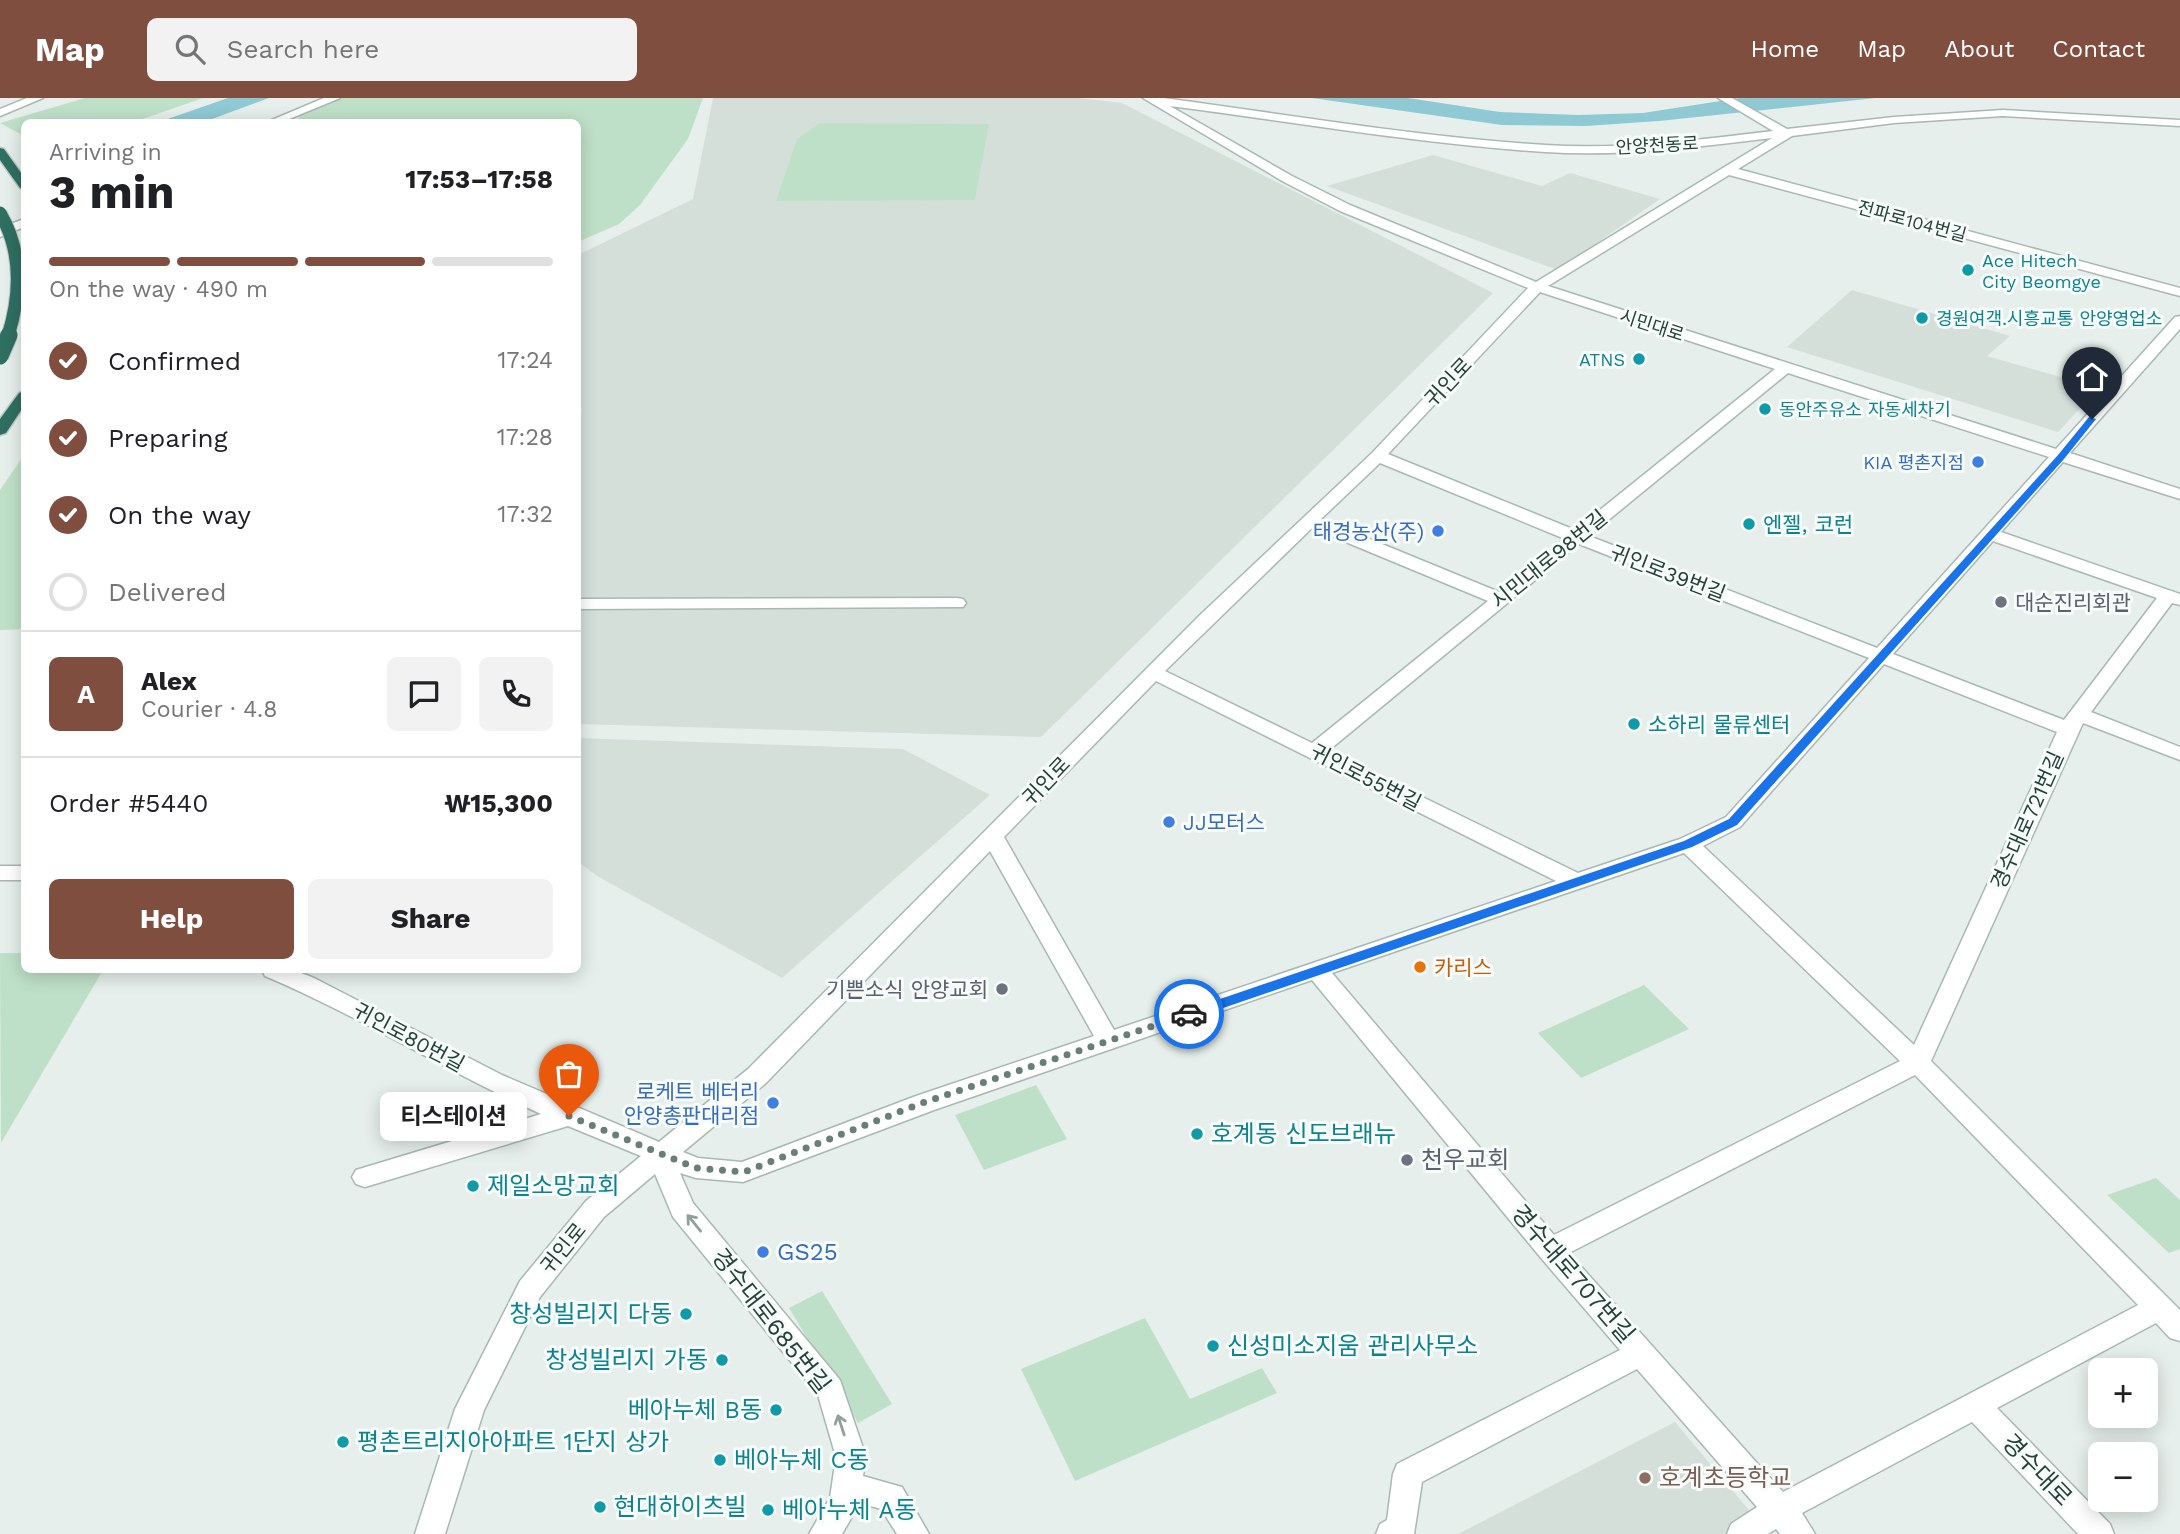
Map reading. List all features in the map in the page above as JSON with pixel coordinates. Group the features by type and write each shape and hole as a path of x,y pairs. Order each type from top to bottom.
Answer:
{"highway":[{"path":"0,152 21,181"},
{"path":"0,213 10,227 19,273 16,305 0,356"},
{"path":"0,430 21,400"}],"street":[{"path":"0,103 17,98"},
{"path":"0,103 30,98"},
{"path":"0,113 37,98"},
{"path":"281,119 334,98"},
{"name":"안양천동로","path":"1135,98 1473,142 1547,149 1666,147 1894,120 2003,113 2180,123"},
{"path":"1724,98 1787,134"},
{"name":"시민대로","path":"1150,99 1288,179 1345,208 1537,288 2180,495"},
{"name":"귀인로","path":"430,1534 470,1409 530,1289 595,1209 757,1076 1206,619 1378,456 1537,288 1787,134"},
{"name":"전파로104번길","path":"1726,170 2180,292"},
{"path":"0,233 21,224"},
{"name":"귀인로80번길","path":"280,973 316,988 493,1082 569,1116 696,1168 744,1172 925,1102 1109,1042 1688,844 1733,822 2061,457 2107,400 2180,320"},
{"name":"시민대로98번길","path":"1315,751 1785,368"},
{"name":"귀인로39번길","path":"1378,456 1576,537 1881,656 2074,722 2180,754"},
{"path":"1309,520 1500,599"},
{"path":"1991,534 2174,598"},
{"name":"경수대로721번길","path":"1918,1063 2074,722 2174,598"},
{"path":"581,604 957,603"},
{"name":"귀인로55번길","path":"1154,673 1577,883"},
{"path":"993,837 1109,1042"},
{"path":"1688,844 1918,1063 2180,1329"},
{"path":"0,873 21,873"},
{"name":"경수대로707번길","path":"1317,971 1550,1250 1800,1534"},
{"path":"1550,1250 1918,1063"},
{"path":"365,1177 569,1116"},
{"name":"경수대로685번길","path":"660,1154 682,1209 830,1389 851,1457 845,1502 824,1534"},
{"path":"1742,1534 1780,1509 2159,1307"},
{"path":"1391,1534 1401,1529 1408,1474 1642,1353"},
{"name":"경수대로","path":"1976,1406 2099,1534"},
{"path":"847,1486 891,1497 914,1534"}],"shaded area":[{"path":"713,98 1079,98 1122,103 1493,293 1041,737 581,724 581,254 693,199"},
{"path":"1433,155 1542,186 1570,173 1660,199 1558,270 1327,186"},
{"path":"1852,290 2010,336 1987,356 2099,388 2058,432 1787,347"},
{"path":"581,738 903,749 990,795 782,978 599,877 581,864"},
{"name":"호계초등학교","path":"1675,1422 1769,1534 1458,1534"}],"green space":[{"path":"85,98 203,98 143,119 21,119 21,134 0,123"},
{"path":"334,98 703,98 688,139 640,205 619,224 581,241 581,119 298,119 307,109"},
{"path":"820,123 989,124 975,200 776,201 797,139"},
{"path":"21,459 21,629 0,630 0,490"},
{"path":"0,953 21,953 21,973 101,973 1,1143"},
{"path":"1644,985 1689,1029 1581,1078 1538,1033"},
{"path":"1036,1085 1067,1139 984,1170 955,1115"},
{"path":"2156,1178 2180,1200 2180,1249 2169,1253 2107,1195"},
{"path":"822,1291 892,1404 858,1423 789,1308"},
{"path":"1145,1318 1190,1399 1262,1368 1277,1393 1075,1481 1021,1369"}],"water":[{"path":"228,98 269,98 212,119 168,119"},
{"path":"1312,98 1408,98 1500,112 1578,115 1643,113 1740,98 1876,98 1586,126 1502,125"}],"way so far":[{"path":"569,1116 696,1168 744,1172 925,1102 1189,1014"}],"place":[{"name":"Ace Hitech City Beomgye","path":"1968,270"},
{"name":"경원여객.시흥교통 안양영업소","path":"1922,318"},
{"name":"ATNS","path":"1639,359"},
{"name":"동안주유소 자동세차기","path":"1765,409"},
{"name":"KIA 평촌지점","path":"1978,462"},
{"name":"엔젤, 코런","path":"1749,524"},
{"name":"태경농산(주)","path":"1438,531"},
{"name":"대순진리회관","path":"2001,602"},
{"name":"소하리 물류센터","path":"1634,724"},
{"name":"JJ모터스","path":"1169,822"},
{"name":"카리스","path":"1420,967"},
{"name":"기쁜소식 안양교회","path":"1002,989"},
{"name":"로케트 베터리 안양총판대리점","path":"773,1103"},
{"name":"티스테이션","path":"569,1116"},
{"name":"호계동 신도브래뉴","path":"1197,1134"},
{"name":"천우교회","path":"1407,1160"},
{"name":"제일소망교회","path":"473,1186"},
{"name":"GS25","path":"763,1252"},
{"name":"창성빌리지 다동","path":"686,1314"},
{"name":"신성미소지움 관리사무소","path":"1213,1346"},
{"name":"창성빌리지 가동","path":"722,1360"},
{"name":"베아누체 B동","path":"776,1410"},
{"name":"평촌트리지아아파트 1단지 상가","path":"343,1442"},
{"name":"베아누체 C동","path":"720,1460"},
{"name":"호계초등학교","path":"1645,1478"},
{"name":"현대하이츠빌","path":"600,1507"},
{"name":"베아누체 A동","path":"768,1510"}],"route":[{"path":"1189,1014 1688,844 1733,822 2061,457 2092,419"}]}
